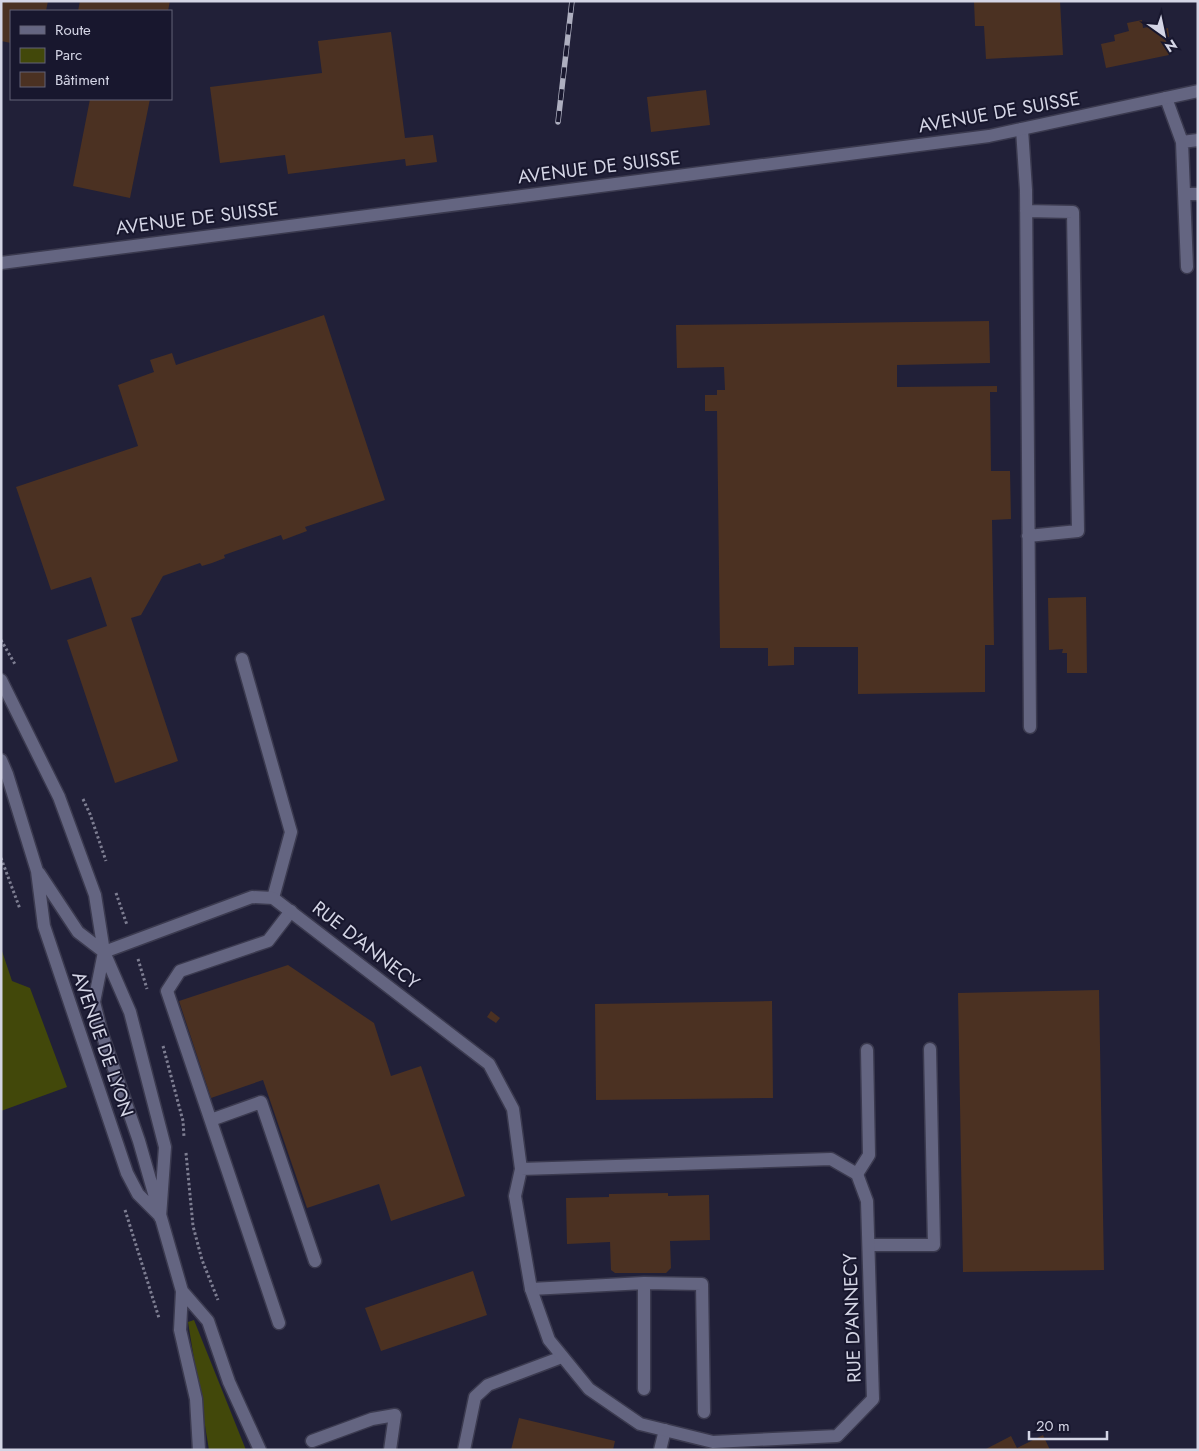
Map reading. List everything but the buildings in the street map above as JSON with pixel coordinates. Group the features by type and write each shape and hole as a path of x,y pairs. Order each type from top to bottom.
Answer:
{"street":[{"name":"AVENUE DE SUISSE","path":"1,262 962,140 989,136 1198,91"},
{"path":"1166,98 1182,142 1184,194 1192,249 1186,267"},
{"path":"1022,129 1026,211 1030,728"},
{"path":"1182,142 1198,140"},
{"path":"1184,194 1198,194"},
{"path":"1026,211 1072,212 1078,531 1028,536"},
{"path":"104,952 252,897 273,898 290,832 242,659"},
{"name":"AVENUE DE LYON","path":"1,680 59,797 95,895 104,952 130,1012 165,1147 160,1217"},
{"name":"AVENUE DE LYON","path":"1,760 37,871 44,926 127,1173 138,1194 160,1217"},
{"name":"AVENUE DE LYON","path":"37,871 78,932 104,952"},
{"name":"RUE D'ANNECY","path":"273,898 489,1064 514,1109 521,1168 515,1196 532,1289 549,1340 589,1389 640,1424 713,1442 837,1436 873,1399 867,1200 857,1174"},
{"path":"279,1323 167,991 180,970 268,941 291,911"},
{"name":"AVENUE DE LYON","path":"104,952 94,1002 102,1034 138,1140 182,1291 180,1330 196,1399 199,1450"},
{"path":"868,1245 934,1245 930,1049"},
{"path":"521,1168 831,1159 857,1174 869,1155 867,1050"},
{"path":"211,1120 261,1102 315,1261"},
{"path":"644,1283 644,1390"},
{"path":"532,1289 644,1283 702,1284 704,1412"},
{"name":"AVENUE DE LYON","path":"182,1291 208,1321 229,1382 260,1450"},
{"path":"464,1450 475,1397 481,1391 488,1386 562,1357"},
{"path":"312,1441 372,1419 395,1415 390,1450"},
{"path":"660,1450 665,1430"}],"green space":[{"path":"1,948 12,981 30,988 67,1087 1,1111"},
{"path":"194,1320 246,1450 209,1450 188,1322"}],"railway":[{"path":"558,122 572,1"}]}
